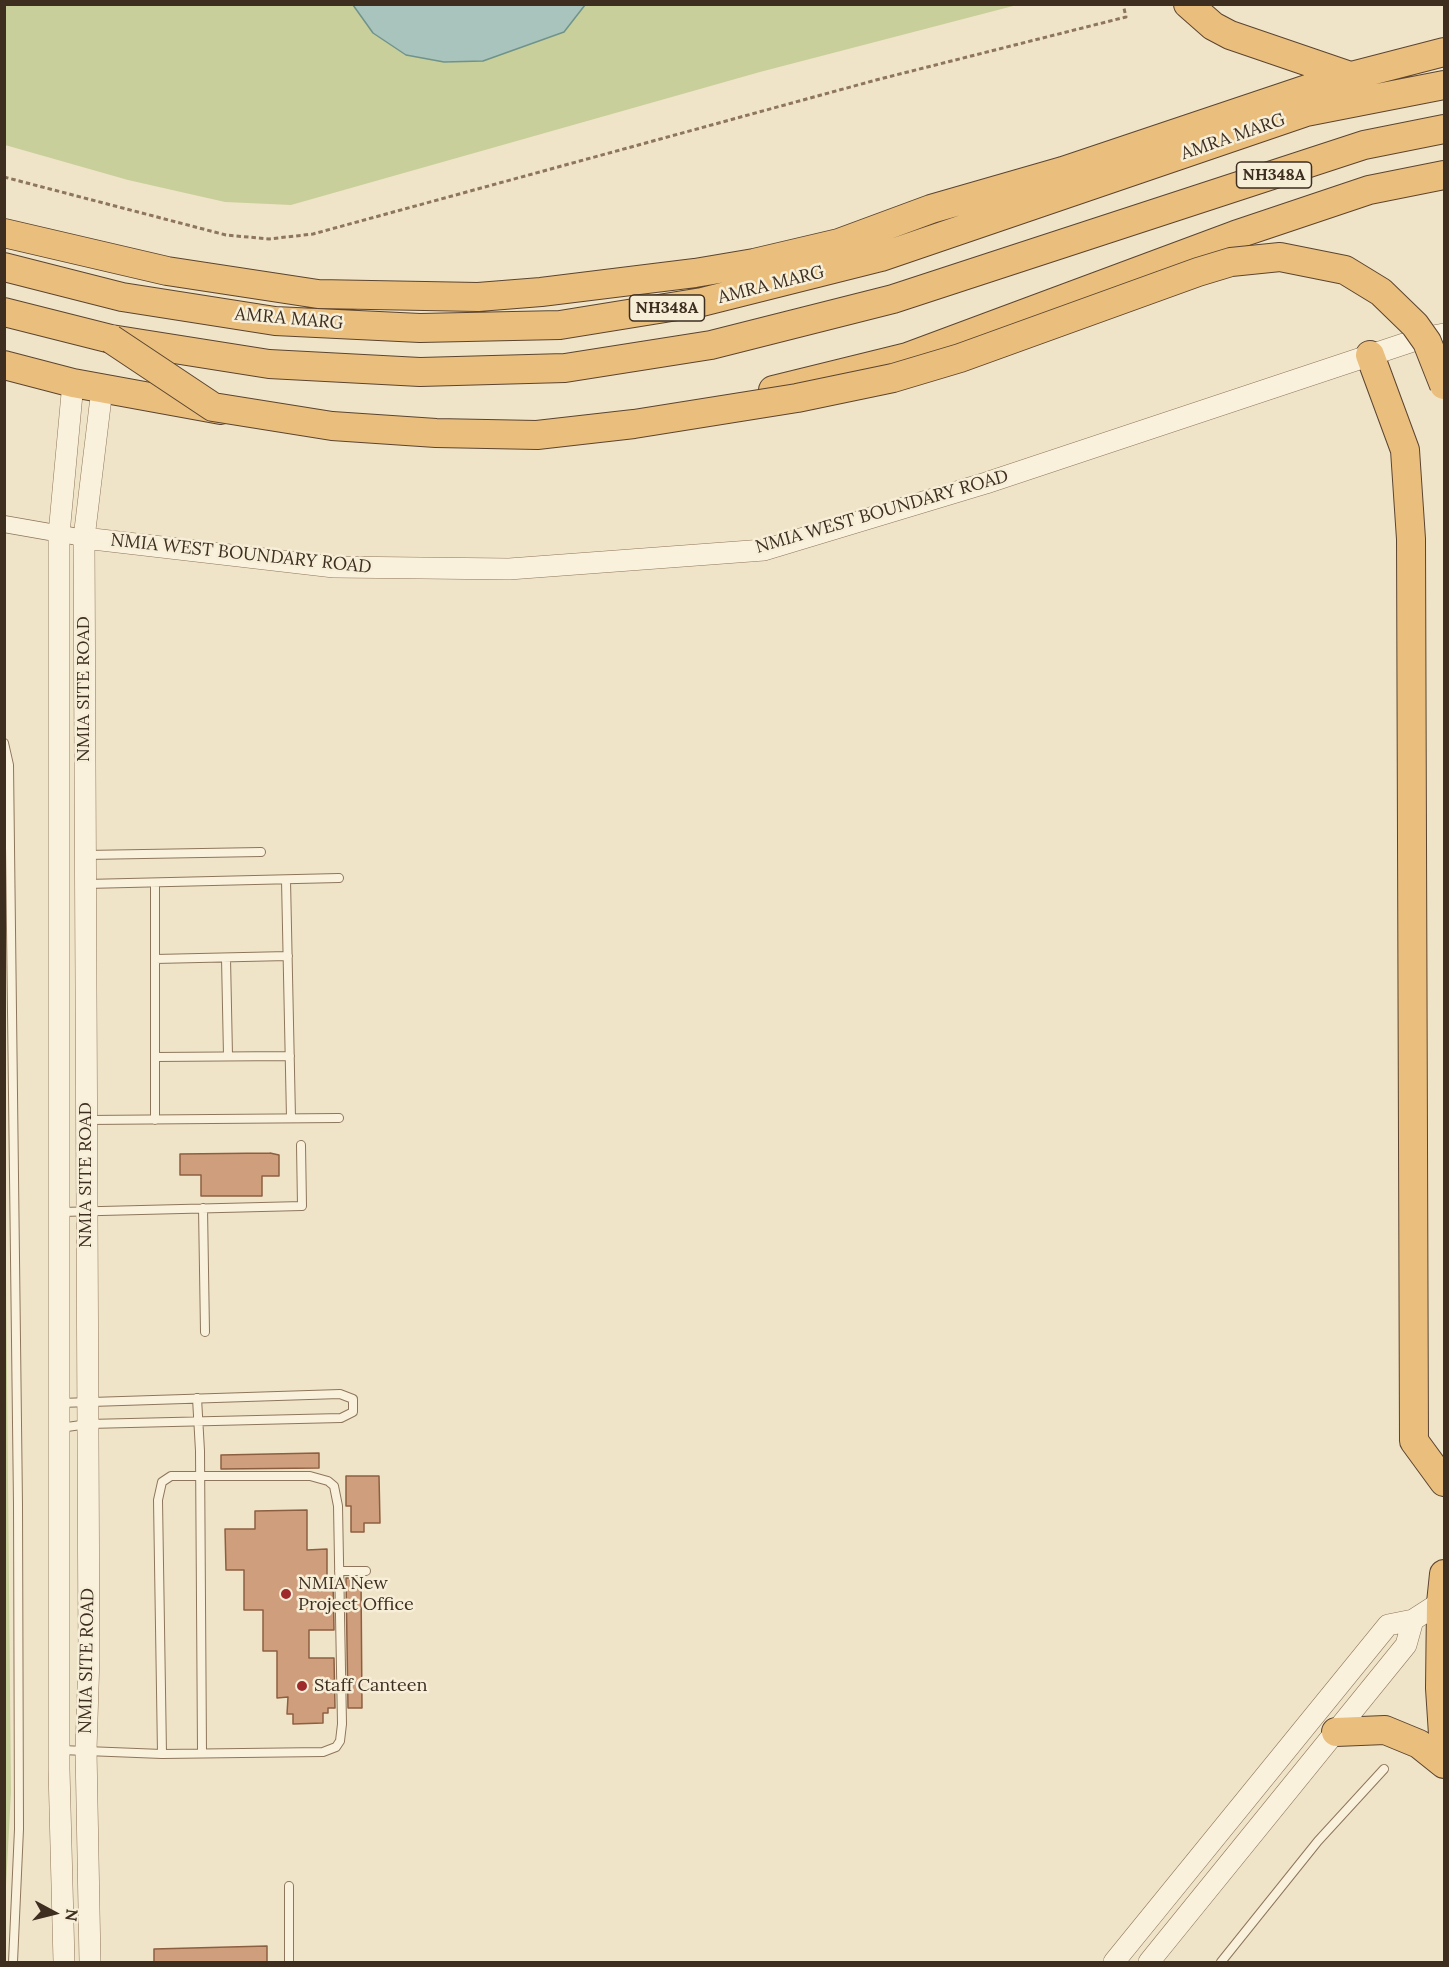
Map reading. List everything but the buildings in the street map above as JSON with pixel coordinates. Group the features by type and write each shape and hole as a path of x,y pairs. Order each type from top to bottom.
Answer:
{"highway":[{"path":"1188,4 1213,26 1245,42 1339,79"},
{"path":"4,233 167,271 318,294 478,297 552,291 744,265 838,243 931,209 1063,171 1339,79 1444,52"},
{"path":"1306,112 1339,79"},
{"name":"AMRA MARG","path":"4,267 122,297 275,321 420,328 560,325 702,302 881,257 1306,112 1444,85"},
{"name":"NH348A","path":"4,312 111,339 268,364 420,372 565,368 711,345 893,299 1364,145 1444,129"},
{"path":"4,365 73,383 206,408 517,440 726,402 907,357 1235,235 1369,190 1444,175"},
{"path":"111,339 213,407 332,426 436,433 537,435 634,424 797,398 893,378 960,358 1198,272 1256,258 1280,257 1345,270 1381,292 1415,325 1427,342 1444,385"},
{"path":"1370,355 1405,450 1406,461 1411,551 1414,1441 1444,1482"},
{"path":"1444,1574 1440,1688 1444,1750"},
{"path":"1336,1732 1385,1730 1419,1743 1444,1764"}],"street":[{"name":"NMIA WEST BOUNDARY ROAD","path":"84,538 334,567 509,569 764,550 986,483 1422,338 1444,334"},
{"path":"64,1962 59,1750 59,534 73,383"},
{"name":"NMIA SITE ROAD","path":"90,1962 86,1750 89,1658 84,538 102,389"},
{"path":"4,524 84,538"},
{"path":"1114,1962 1388,1625 1413,1620 1443,1602"},
{"path":"1149,1962 1406,1645 1413,1620"}],"lane":[{"path":"4,743 9,765 19,1642 19,1829 13,1962"},
{"path":"85,855 261,852"},
{"path":"85,884 339,878"},
{"path":"286,880 291,1118"},
{"path":"155,883 155,1120"},
{"path":"155,959 288,956"},
{"path":"226,958 228,1056"},
{"path":"155,1057 290,1056"},
{"path":"86,1120 339,1118"},
{"path":"60,1212 302,1206 302,1145"},
{"path":"203,1208 205,1332"},
{"path":"60,1403 340,1394 353,1399 353,1413 341,1418 88,1424 60,1428"},
{"path":"197,1398 201,1476 202,1753"},
{"path":"59,1750 162,1754 323,1752 336,1747 340,1741 342,1724 337,1495 328,1481 310,1476 166,1477 159,1490 162,1754"},
{"path":"339,1571 366,1571"},
{"path":"1221,1962 1318,1841 1384,1769"},
{"path":"289,1886 290,1962"}],"path":[{"path":"4,177 226,235 269,239 313,234 876,80 1126,17 1123,4"}],"green space":[{"path":"4,5 353,5 373,33 406,55 444,62 483,61 564,32 585,5 1017,5 760,72 291,205 225,202 128,180 5,145"},
{"path":"4,1067 11,1792 5,1905 4,1905"}],"water":[{"path":"353,5 585,5 564,32 483,61 444,62 406,55 373,33"}],"place":[{"name":"NMIA New Project Office","path":"286,1594"},
{"name":"Staff Canteen","path":"302,1686"}]}
